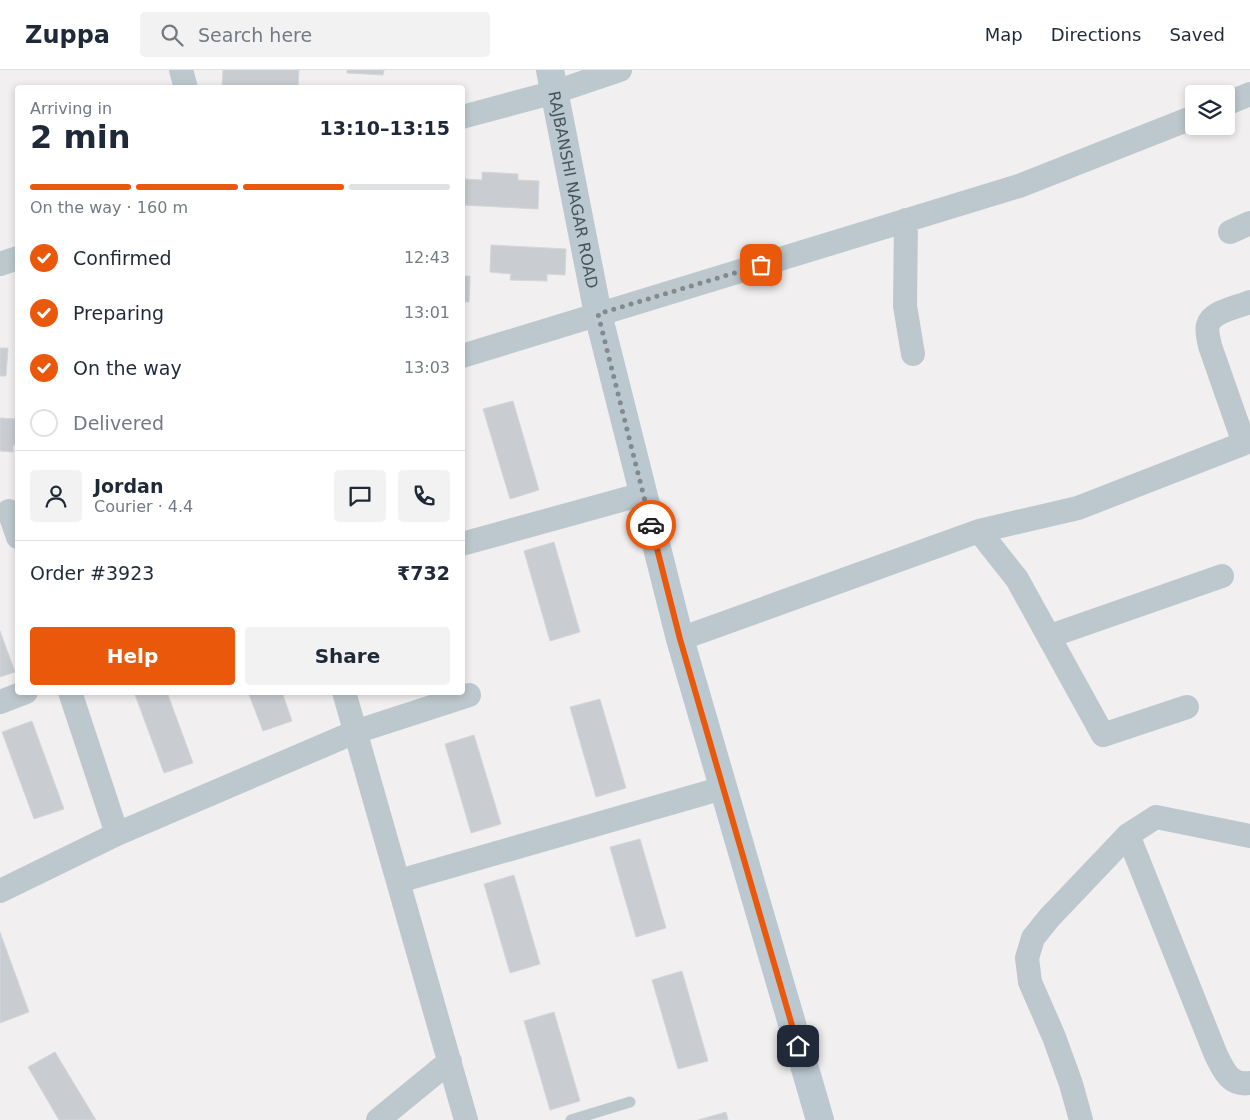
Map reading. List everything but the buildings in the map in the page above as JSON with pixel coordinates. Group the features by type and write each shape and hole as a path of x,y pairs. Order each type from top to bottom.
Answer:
{"street":[{"path":"181,70 185,85"},
{"path":"465,117 553,81 620,70"},
{"name":"RAJBANSHI NAGAR ROAD","path":"553,81 598,314 680,639 820,1120"},
{"path":"1235,100 1250,94"},
{"path":"465,355 1019,186 1185,121"},
{"path":"906,220 905,306 913,354"},
{"path":"0,264 15,259"},
{"path":"680,639 979,531 1078,508 1247,442 1210,346 1207,332 1212,318 1250,302"},
{"path":"465,543 643,494"},
{"path":"9,512 15,529"},
{"path":"979,531 1017,579 1103,735 1187,707"},
{"path":"1050,636 1222,576"},
{"path":"0,702 18,695"},
{"path":"71,695 117,834"},
{"path":"345,695 466,1120"},
{"path":"0,891 117,834 355,732 469,695"},
{"path":"399,882 723,788"},
{"path":"1081,1120 1071,1084 1054,1037 1030,982 1027,958 1033,938 1049,918 1128,835 1156,817 1250,836"},
{"path":"1128,835 1216,1055 1228,1076 1234,1082 1250,1083"},
{"path":"378,1120 450,1061"}],"lane":[{"path":"572,1120 630,1102"}],"way so far":[{"path":"651,525 598,314 761,265"}],"route":[{"path":"651,525 680,639 798,1046"}]}
